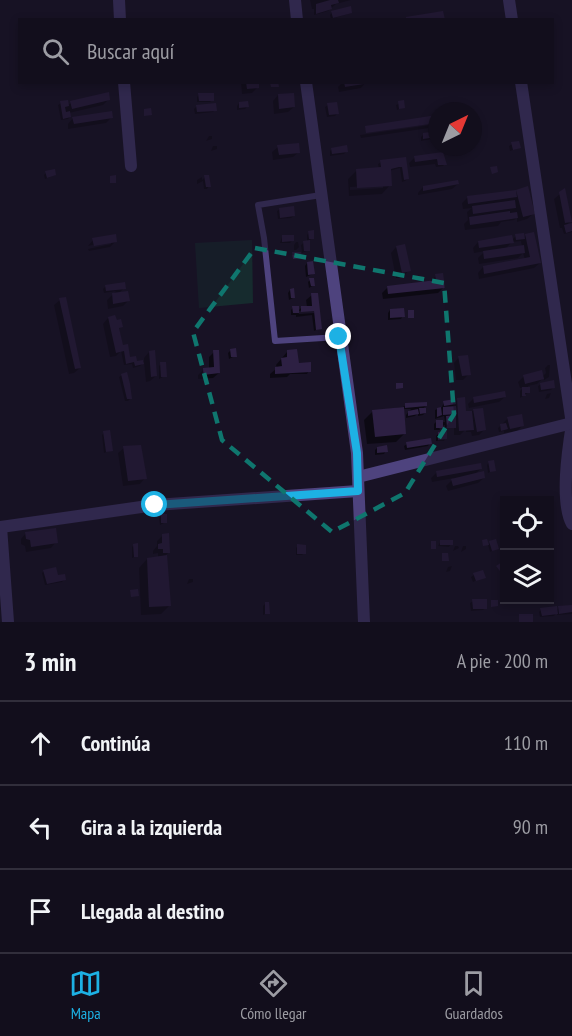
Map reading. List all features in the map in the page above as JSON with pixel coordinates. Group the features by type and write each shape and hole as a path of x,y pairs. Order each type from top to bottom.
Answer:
{"street":[{"path":"119,0 120,18"},
{"path":"295,0 297,18"},
{"path":"509,0 512,18"},
{"path":"124,84 131,166"},
{"path":"306,84 339,337 357,453 364,622"},
{"path":"521,84 572,424 566,464 567,516 572,524"},
{"path":"358,477 572,424"},
{"path":"8,622 0,524 155,505 358,491"}],"lane":[{"path":"321,195 258,205 264,238 275,341 339,337"}],"highlighted area":[{"path":"255,248 444,283 454,414 405,493 332,532 222,440 193,332"}],"green space":[{"path":"252,240 253,303 199,308 195,243"}],"building":[{"path":"338,0 339,3 331,5 332,9 316,14 316,4"},
{"path":"351,6 352,13 333,18 331,11"},
{"path":"443,11 445,18 406,18"},
{"path":"246,84 259,84 259,88 247,89"},
{"path":"270,84 278,84 279,87 271,87"},
{"path":"344,84 364,84 345,87"},
{"path":"109,92 110,100 72,109 70,101"},
{"path":"198,93 214,93 214,101 199,101"},
{"path":"294,93 295,107 279,109 278,94"},
{"path":"68,100 69,106 65,107 66,112 70,111 71,117 63,119 60,101"},
{"path":"404,100 405,108 399,109 398,101"},
{"path":"248,101 249,107 239,108 239,102"},
{"path":"337,102 339,114 329,115 327,103"},
{"path":"216,103 217,111 197,112 196,105"},
{"path":"151,108 152,115 144,116 144,109"},
{"path":"112,111 113,118 74,124 72,117"},
{"path":"428,116 428,124 366,133 365,126"},
{"path":"428,132 428,138 423,139 423,133"},
{"path":"519,141 521,148 513,150 511,142"},
{"path":"299,143 300,153 279,155 277,145"},
{"path":"347,145 348,152 332,154 331,148"},
{"path":"428,154 428,156 444,156 447,165 438,165 437,159 415,162 414,156"},
{"path":"406,157 409,179 404,180 402,167 399,167 391,169 392,186 357,188 356,169 381,167 380,160"},
{"path":"497,166 498,172 492,174 490,167"},
{"path":"55,169 56,175 47,178 45,171"},
{"path":"116,175 116,183 110,183 110,176"},
{"path":"204,175 209,175 211,187 206,187"},
{"path":"458,180 459,184 423,191 423,186"},
{"path":"528,186 535,214 523,217 516,190"},
{"path":"565,188 572,222 565,223 559,192"},
{"path":"516,190 517,197 468,204 467,196"},
{"path":"515,200 516,208 473,214 472,206"},
{"path":"294,206 295,216 280,218 279,208"},
{"path":"510,211 510,213 517,212 518,218 470,225 469,217"},
{"path":"572,223 572,231 566,233 564,225"},
{"path":"314,230 314,239 309,239 308,231"},
{"path":"534,232 541,263 484,274 483,266 530,257 525,234"},
{"path":"524,233 525,239 516,240 515,234"},
{"path":"116,234 117,242 94,246 92,238"},
{"path":"282,235 294,235 294,241 282,242"},
{"path":"512,235 514,243 479,248 478,241"},
{"path":"310,240 310,251 304,251 303,241"},
{"path":"405,244 411,271 402,273 396,246"},
{"path":"524,245 525,253 484,259 483,251"},
{"path":"292,252 301,252 302,258 293,259"},
{"path":"313,261 315,274 308,275 307,262"},
{"path":"443,273 445,288 388,294 387,286 436,280 435,274"},
{"path":"309,278 314,278 315,286 311,286"},
{"path":"125,282 126,289 106,291 105,285"},
{"path":"294,288 295,298 291,298 290,289"},
{"path":"128,291 130,301 113,304 112,293"},
{"path":"311,293 318,293 322,329 316,330 314,311 301,312 301,306 312,306"},
{"path":"66,297 81,368 75,369 59,298"},
{"path":"292,306 299,306 299,313 293,313"},
{"path":"404,308 405,317 390,318 390,309"},
{"path":"408,310 414,310 414,318 408,318"},
{"path":"115,315 117,320 121,319 123,327 119,328 123,345 128,344 130,357 136,356 137,361 143,360 144,364 135,366 134,362 126,364 124,351 116,353 108,317"},
{"path":"236,348 237,357 231,357 230,349"},
{"path":"297,349 299,363 311,362 311,372 275,374 275,367 282,366 281,358 287,357 287,350"},
{"path":"155,350 157,376 151,377 149,351"},
{"path":"213,350 219,350 220,373 203,375 203,368 214,367"},
{"path":"468,355 471,375 462,376 458,356"},
{"path":"160,362 166,362 167,377 161,377"},
{"path":"542,370 544,379 525,384 523,375"},
{"path":"127,372 132,399 127,399 121,374"},
{"path":"554,380 555,388 541,390 540,383"},
{"path":"396,383 403,383 403,388 396,389"},
{"path":"522,387 530,387 530,393 522,396"},
{"path":"505,391 506,397 474,403 473,397"},
{"path":"465,397 466,411 472,411 474,430 459,431 457,398"},
{"path":"455,399 456,404 444,406 443,401"},
{"path":"427,402 427,406 405,408 405,403"},
{"path":"456,406 457,414 443,415 443,407"},
{"path":"404,407 406,434 375,437 372,410"},
{"path":"441,407 442,415 437,417 437,408"},
{"path":"419,408 426,408 426,413 420,414"},
{"path":"483,408 486,430 477,432 473,409"},
{"path":"418,409 419,414 408,416 408,411"},
{"path":"522,414 524,426 510,429 507,417"},
{"path":"456,415 456,428 447,428 446,416"},
{"path":"436,420 443,420 443,428 436,428"},
{"path":"506,423 508,429 501,431 500,424"},
{"path":"110,430 113,451 106,452 103,431"},
{"path":"447,431 447,439 438,440 438,432"},
{"path":"431,438 432,444 407,448 406,442"},
{"path":"141,445 147,479 128,481 123,446"},
{"path":"387,445 388,452 377,453 377,447"},
{"path":"494,460 496,471 490,472 488,461"},
{"path":"481,463 482,469 437,477 436,471"},
{"path":"484,471 485,478 453,486 451,479"},
{"path":"161,514 167,514 167,523 161,523"},
{"path":"56,528 58,543 31,547 30,540 26,539 25,532"},
{"path":"169,533 170,553 163,553 163,549 158,549 158,544 162,543 162,534"},
{"path":"487,539 489,545 483,546 482,540"},
{"path":"496,539 499,549 492,551 489,541"},
{"path":"440,540 453,540 453,545 440,545"},
{"path":"431,541 436,541 436,549 431,549"},
{"path":"138,543 138,557 134,557 133,544"},
{"path":"297,544 306,545 306,554 297,554"},
{"path":"442,553 448,553 449,561 442,561"},
{"path":"167,555 171,606 149,607 147,558"},
{"path":"56,567 58,575 65,574 66,580 47,584 43,570"},
{"path":"483,570 486,578 476,581 473,573"},
{"path":"138,589 139,596 131,597 130,590"},
{"path":"472,599 487,599 487,609 473,609"},
{"path":"491,600 498,600 498,606 491,607"},
{"path":"265,602 269,602 270,614 265,614"},
{"path":"572,605 572,612 559,614 558,606"},
{"path":"557,606 558,614 542,616 540,608"},
{"path":"519,614 533,614 533,622 519,622"}],"route":[{"path":"155,505 358,491 357,453 339,337"}]}
